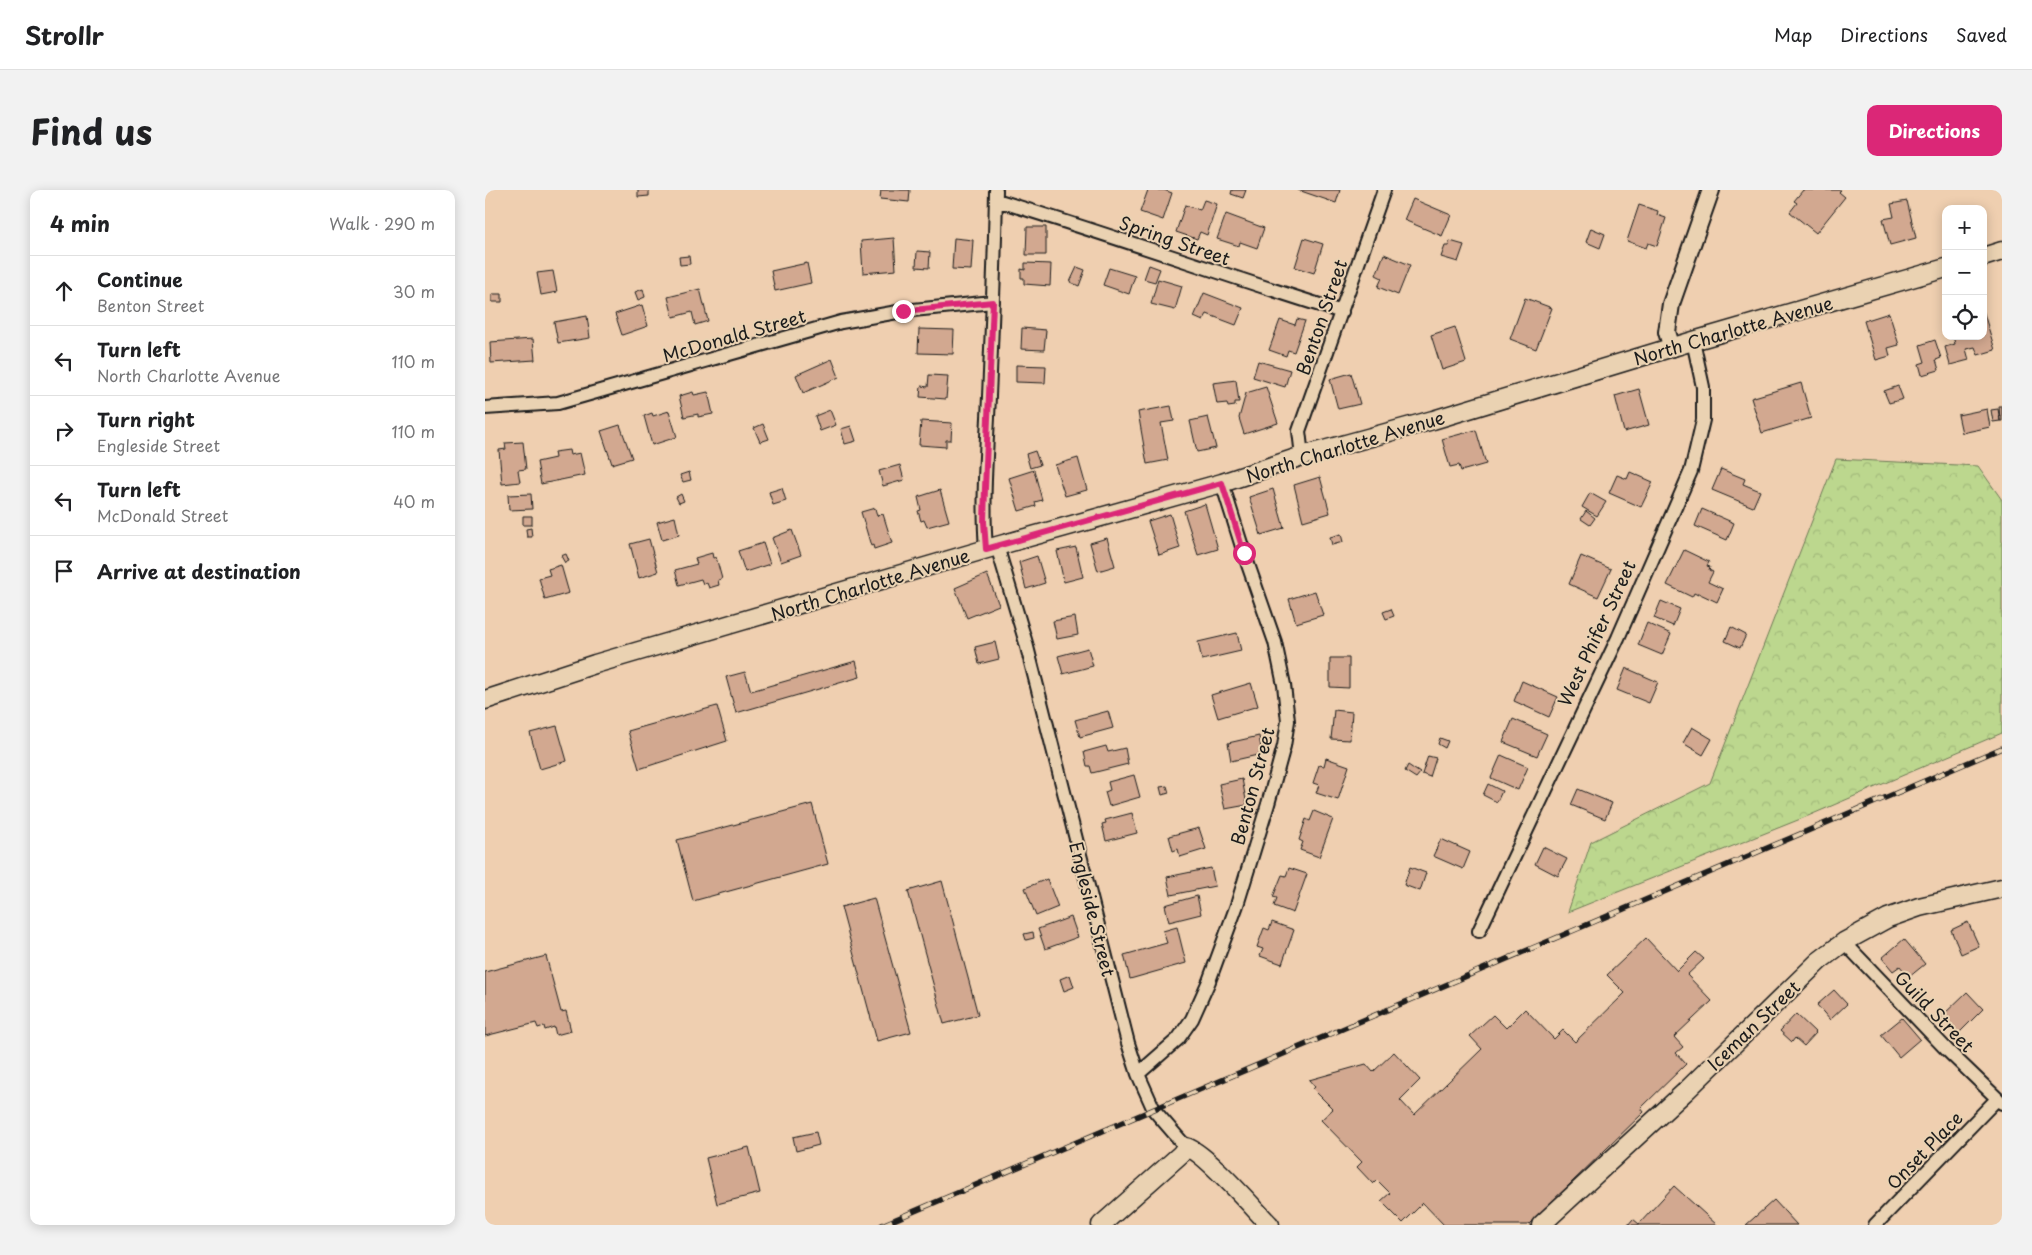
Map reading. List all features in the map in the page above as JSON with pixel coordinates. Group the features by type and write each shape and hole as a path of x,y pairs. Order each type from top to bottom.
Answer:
{"main road":[{"path":"1987,256 2002,251"},
{"name":"North Charlotte Avenue","path":"485,700 595,664 1222,483 1302,456 1433,420 1693,341 1942,269"},
{"name":"Iceman Street","path":"1541,1225 1687,1090 1819,961 1844,942 1888,918 1919,907 2002,888"},
{"path":"1101,1225 1186,1147"},
{"name":"Engleside Street","path":"1186,1147 1192,1148 1206,1160 1270,1225"}],"street":[{"name":"Benton Street","path":"1302,456 1299,431 1383,190"},
{"path":"1672,348 1667,332 1671,304 1711,190"},
{"name":"Spring Street","path":"996,195 1219,274 1342,312"},
{"name":"Engleside Street","path":"996,195 984,522 1026,643 1127,1043 1137,1074 1155,1110 1186,1147"},
{"name":"McDonald Street","path":"485,408 558,402 841,322 903,311 993,302"},
{"name":"West Phifer Street","path":"1479,930 1618,638 1691,471 1703,420 1703,387 1693,341"},
{"name":"Benton Street","path":"1137,1074 1178,1038 1192,1019 1209,981 1237,905 1268,804 1284,746 1288,721 1285,685 1275,642 1252,579 1222,483"},
{"name":"Guild Street","path":"1844,942 1947,1050 2000,1101"},
{"name":"Onset Place","path":"1875,1225 2000,1101"}],"green space":[{"path":"1836,459 1978,466 2002,500 2002,733 1808,816 1568,912 1591,842 1710,783"}],"building":[{"path":"638,190 649,190 649,196 638,197"},
{"path":"881,190 910,190 909,202 880,199"},
{"path":"1148,190 1164,190 1172,193 1163,220 1140,212"},
{"path":"1232,190 1246,190 1243,198 1231,194"},
{"path":"1298,190 1340,190 1336,203"},
{"path":"1803,190 1841,190 1839,192 1845,197 1816,233 1790,212 1797,203 1794,201"},
{"path":"1413,199 1451,215 1442,236 1404,220"},
{"path":"1204,200 1217,204 1207,235 1200,232 1197,239 1176,232 1185,205 1200,210"},
{"path":"1907,201 1916,238 1890,245 1883,219 1894,217 1891,204"},
{"path":"1639,205 1658,211 1657,215 1666,218 1657,246 1648,243 1646,248 1627,241"},
{"path":"1226,214 1264,228 1257,248 1240,242 1239,246 1217,239"},
{"path":"1027,227 1046,227 1046,255 1026,255"},
{"path":"1591,228 1605,234 1600,248 1586,242"},
{"path":"894,238 896,270 863,273 861,241"},
{"path":"954,238 973,240 971,270 952,269"},
{"path":"1304,238 1323,244 1314,273 1295,267"},
{"path":"1450,241 1464,245 1458,262 1441,257 1445,246 1448,246"},
{"path":"917,251 930,252 929,268 916,267"},
{"path":"1384,254 1410,265 1398,295 1378,287 1382,278 1376,275"},
{"path":"689,256 690,264 680,265 679,257"},
{"path":"807,263 811,283 775,291 771,271"},
{"path":"1025,263 1051,264 1050,286 1024,284 1024,278 1021,278 1021,269 1025,270"},
{"path":"1149,265 1160,269 1155,282 1144,279"},
{"path":"1077,267 1085,270 1079,286 1070,282"},
{"path":"1109,268 1135,276 1129,294 1103,285"},
{"path":"553,271 557,292 541,295 537,273"},
{"path":"1158,279 1182,286 1175,310 1151,304"},
{"path":"643,289 645,297 638,300 635,292"},
{"path":"700,289 708,321 695,325 692,312 673,317 668,297"},
{"path":"1204,293 1243,308 1236,325 1207,314 1203,321 1194,317"},
{"path":"492,294 502,294 502,302 492,302"},
{"path":"1525,298 1552,308 1536,349 1510,339"},
{"path":"642,305 648,326 622,335 615,314"},
{"path":"1889,313 1899,345 1888,348 1890,356 1876,360 1864,321"},
{"path":"587,316 590,338 558,343 554,322"},
{"path":"1297,319 1305,321 1294,352 1288,350 1286,356 1269,350 1280,320 1295,325"},
{"path":"1987,323 1995,350 1978,355 1975,347 1966,349 1969,360 1950,365 1945,347 1955,344 1954,340 1987,340"},
{"path":"1455,327 1466,362 1442,370 1431,335"},
{"path":"1022,328 1046,330 1044,350 1021,349"},
{"path":"919,329 954,330 953,354 918,353"},
{"path":"533,339 535,360 491,363 490,342"},
{"path":"1935,340 1941,358 1936,360 1939,370 1922,375 1919,364 1925,362 1920,345"},
{"path":"832,359 839,377 803,393 796,375"},
{"path":"1258,361 1290,370 1285,387 1253,377"},
{"path":"1016,365 1046,366 1045,383 1016,382"},
{"path":"1351,373 1360,404 1338,409 1330,379"},
{"path":"929,375 948,376 946,399 920,397 921,386 928,387"},
{"path":"1236,380 1239,402 1235,402 1235,406 1228,407 1227,403 1217,404 1213,383"},
{"path":"1801,383 1811,418 1762,433 1751,398"},
{"path":"1898,386 1903,399 1889,403 1884,391"},
{"path":"1266,387 1278,423 1244,434 1239,418 1246,393"},
{"path":"1639,389 1649,425 1624,432 1615,396"},
{"path":"693,392 694,395 708,392 713,414 698,417 698,414 684,417 679,396"},
{"path":"1171,406 1174,421 1161,423 1168,460 1147,464 1138,412"},
{"path":"1999,406 2002,406 2002,421 2000,421"},
{"path":"1987,409 1990,427 1962,433 1958,415"},
{"path":"1998,409 2000,421 1993,422 1991,410"},
{"path":"830,410 836,425 820,431 815,416"},
{"path":"669,411 677,437 652,445 644,416 652,413 653,416"},
{"path":"1208,417 1216,448 1197,452 1190,421"},
{"path":"921,421 952,423 951,440 946,440 946,447 919,445"},
{"path":"763,424 769,439 760,442 754,428"},
{"path":"620,425 632,458 612,464 601,431"},
{"path":"851,426 856,441 845,444 841,429"},
{"path":"1476,430 1486,464 1461,471 1459,465 1450,467 1442,439"},
{"path":"523,442 526,469 518,470 520,482 502,484 499,450 506,449 505,443"},
{"path":"569,450 570,455 580,453 585,475 541,484 537,462 555,458 554,452"},
{"path":"1035,451 1040,465 1030,468 1026,454"},
{"path":"1078,458 1087,490 1065,496 1055,465"},
{"path":"900,465 904,480 883,486 879,471"},
{"path":"1721,469 1745,479 1743,484 1760,491 1753,507 1712,490"},
{"path":"1034,470 1042,500 1035,502 1036,506 1019,511 1009,478"},
{"path":"689,472 691,480 683,482 680,475"},
{"path":"1630,472 1653,482 1641,507 1609,493 1617,475 1627,479"},
{"path":"1320,477 1330,513 1303,521 1294,485"},
{"path":"782,488 786,501 773,505 769,492"},
{"path":"1273,489 1284,528 1261,535 1249,497"},
{"path":"940,490 949,521 927,527 924,520 921,521 918,511 921,510 918,497"},
{"path":"1590,493 1606,502 1597,516 1582,507"},
{"path":"531,494 532,509 509,510 508,495"},
{"path":"681,494 684,501 679,503 676,497"},
{"path":"1205,504 1218,549 1198,555 1184,511"},
{"path":"875,508 877,516 883,514 892,543 874,549 873,545 871,546 861,512"},
{"path":"1702,509 1734,523 1727,540 1695,526"},
{"path":"1586,511 1595,518 1590,525 1581,519"},
{"path":"1170,514 1180,548 1159,555 1148,521"},
{"path":"523,516 532,516 532,525 523,525"},
{"path":"675,517 679,535 662,540 657,522"},
{"path":"531,528 532,537 527,537 526,529"},
{"path":"792,530 801,555 781,562 772,538"},
{"path":"1341,534 1343,542 1332,545 1330,537"},
{"path":"1107,538 1115,566 1098,571 1090,543"},
{"path":"649,539 658,572 639,578 630,544"},
{"path":"763,543 770,564 745,572 738,551"},
{"path":"1076,547 1083,577 1064,582 1057,551"},
{"path":"1684,550 1709,562 1707,566 1713,572 1708,582 1723,589 1717,602 1698,593 1698,595 1694,593 1692,597 1667,585"},
{"path":"712,553 713,558 716,557 722,579 718,580 719,585 709,588 707,583 703,584 701,579 679,585 675,570 697,564 695,558"},
{"path":"566,554 569,561 565,563 561,556"},
{"path":"1037,556 1045,583 1026,589 1019,562"},
{"path":"1581,556 1611,569 1598,597 1569,584"},
{"path":"561,565 569,593 545,600 539,578 550,575 548,569"},
{"path":"987,574 999,605 967,618 955,588"},
{"path":"1315,591 1323,615 1296,623 1289,599"},
{"path":"1661,601 1680,609 1673,626 1654,618"},
{"path":"1391,609 1394,616 1386,619 1383,612"},
{"path":"1075,617 1078,635 1057,639 1053,621"},
{"path":"1647,623 1671,634 1662,655 1638,645"},
{"path":"1731,627 1746,635 1740,648 1725,641"},
{"path":"1237,633 1241,651 1202,660 1198,642"},
{"path":"995,642 999,659 979,664 975,647"},
{"path":"1088,648 1093,666 1063,674 1058,656"},
{"path":"1330,658 1349,658 1349,688 1330,687"},
{"path":"856,661 860,677 736,713 726,677 745,672 751,691"},
{"path":"1626,668 1658,682 1649,703 1617,690"},
{"path":"1522,681 1558,697 1549,717 1514,701"},
{"path":"1251,683 1258,706 1218,718 1211,695"},
{"path":"717,706 727,741 639,769 628,731"},
{"path":"1334,710 1352,712 1350,740 1331,739"},
{"path":"1108,711 1113,728 1080,737 1075,720"},
{"path":"1513,719 1547,734 1537,756 1503,742"},
{"path":"557,726 567,761 540,769 530,733"},
{"path":"1692,727 1712,739 1703,755 1683,743"},
{"path":"1259,736 1262,754 1231,761 1228,743"},
{"path":"1440,738 1448,741 1445,748 1438,744"},
{"path":"1106,746 1108,752 1125,748 1128,764 1092,773 1090,766 1087,766 1084,752"},
{"path":"1501,755 1528,767 1518,790 1491,778"},
{"path":"1428,756 1436,758 1430,777 1422,774"},
{"path":"1326,758 1349,766 1338,800 1316,793 1319,785 1313,783 1319,765 1324,766"},
{"path":"1408,765 1420,773 1416,778 1405,771"},
{"path":"1134,775 1140,797 1109,806 1105,792 1110,790 1108,782"},
{"path":"1242,779 1247,805 1225,809 1219,784"},
{"path":"1488,784 1502,791 1497,802 1483,795"},
{"path":"1167,786 1169,793 1162,795 1160,787"},
{"path":"1578,789 1612,803 1605,819 1571,805"},
{"path":"812,804 828,864 693,901 677,840"},
{"path":"1314,811 1333,819 1319,857 1300,850 1303,842 1299,840 1306,819 1310,821"},
{"path":"1132,813 1137,833 1106,841 1102,824 1106,823 1105,820"},
{"path":"1199,828 1206,849 1180,857 1178,849 1173,851 1169,836"},
{"path":"1441,839 1470,852 1463,869 1433,856"},
{"path":"1543,847 1567,859 1558,876 1535,864"},
{"path":"1410,867 1426,873 1420,891 1404,885"},
{"path":"1211,868 1215,886 1171,895 1167,877"},
{"path":"1289,868 1307,874 1293,913 1274,906 1277,898 1273,897 1282,875 1286,876"},
{"path":"1047,879 1058,907 1036,916 1025,888"},
{"path":"942,881 978,1015 944,1024 908,891"},
{"path":"1197,896 1201,914 1169,922 1165,905"},
{"path":"874,898 911,1032 877,1041 841,907"},
{"path":"1071,917 1078,937 1045,949 1038,929"},
{"path":"1272,922 1294,930 1282,964 1260,956 1263,949 1257,947 1264,928 1269,930"},
{"path":"1968,922 1979,946 1961,954 1951,930"},
{"path":"1177,927 1186,963 1130,979 1124,955 1167,943 1163,931"},
{"path":"1033,932 1034,938 1026,940 1024,934"},
{"path":"1646,938 1677,971 1696,952 1704,959 1687,975 1712,1001 1674,1037 1683,1047 1676,1053 1686,1064 1641,1108 1644,1112 1528,1225 1444,1225 1423,1203 1403,1223 1381,1201 1390,1193 1377,1180 1373,1184 1357,1167 1362,1162 1321,1120 1333,1109 1313,1089 1315,1087 1309,1080 1366,1064 1373,1072 1394,1052 1420,1080 1400,1100 1414,1115 1482,1049 1470,1036 1493,1015 1506,1028 1525,1009 1554,1039 1563,1030 1575,1042 1625,993 1607,975"},
{"path":"1904,939 1925,964 1909,977 1900,966 1893,971 1882,958"},
{"path":"546,956 561,1012 566,1011 571,1031 556,1035 554,1027 545,1030 544,1026 538,1028 536,1023 485,1036 485,972"},
{"path":"1070,975 1074,987 1064,991 1060,979"},
{"path":"1834,990 1847,1004 1830,1020 1817,1005"},
{"path":"1967,992 1983,1009 1958,1034 1941,1017"},
{"path":"1796,1014 1816,1033 1804,1046 1795,1038 1792,1042 1780,1031"},
{"path":"1902,1018 1920,1039 1899,1057 1881,1035"},
{"path":"816,1132 819,1145 796,1151 793,1137"},
{"path":"749,1147 760,1193 717,1204 706,1158"},
{"path":"1674,1186 1717,1225 1628,1225 1633,1219 1639,1224"},
{"path":"1774,1200 1797,1225 1746,1225"}],"railway":[{"path":"882,1225 2002,748"}],"route":[{"path":"903,311 993,302 984,522 986,549 1222,483 1244,553"}]}
